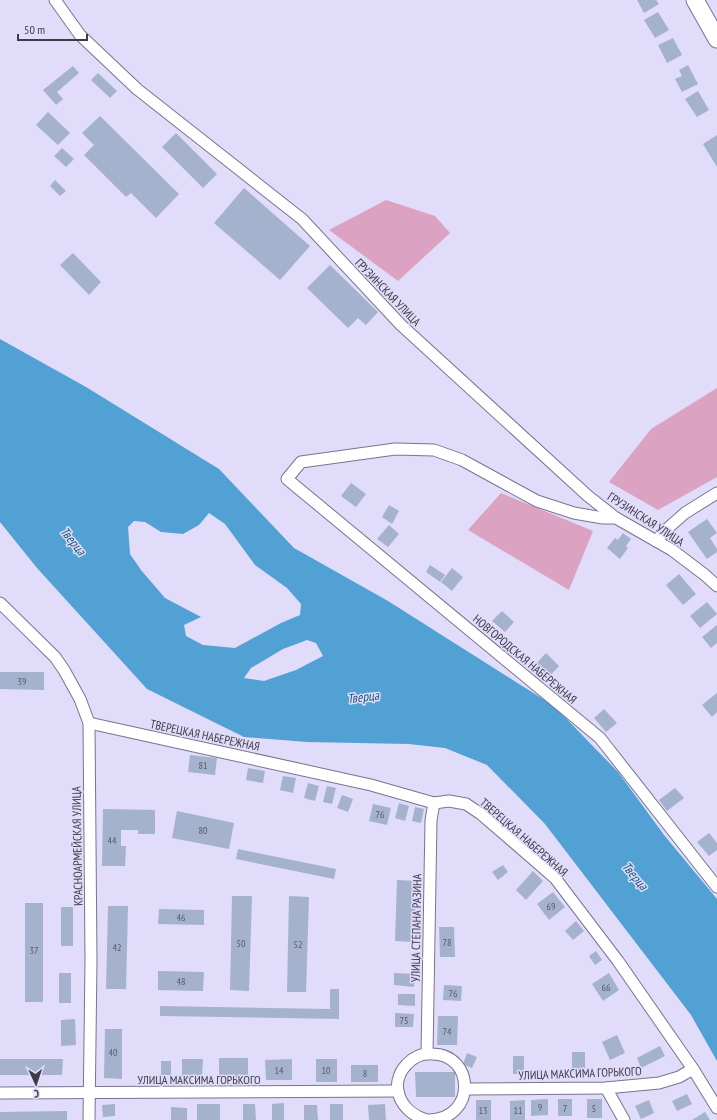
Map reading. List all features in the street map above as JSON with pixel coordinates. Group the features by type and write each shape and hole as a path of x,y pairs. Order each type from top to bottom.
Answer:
{"main road":[{"path":"695,0 717,39"}],"street":[{"name":"ГРУЗИНСКАЯ УЛИЦА","path":"55,0 80,36 137,89 302,219 401,325 588,496 616,518 672,550 717,586"},
{"name":"НОВГОРОДСКАЯ НАБЕРЕЖНАЯ","path":"616,518 603,518 574,513 537,501 462,460 434,450 395,449 301,462 287,480 600,738 717,887"},
{"path":"656,541 684,513 717,492"},
{"name":"КРАСНОАРМЕЙСКАЯ УЛИЦА","path":"0,603 55,657 80,698 89,723 91,960 89,1120"},
{"name":"ТВЕРЕЦКАЯ НАБЕРЕЖНАЯ","path":"89,723 371,785 434,803 449,801 466,804 481,814 555,878 618,961 693,1069 717,1108"},
{"name":"УЛИЦА СТЕПАНА РАЗИНА","path":"427,1054 431,820 434,803"},
{"path":"427,1054 437,1054 446,1056 454,1062 462,1074 465,1089 461,1102 453,1112 436,1120 428,1120 419,1118 408,1110 400,1100 398,1083 400,1074 414,1058 427,1054"},
{"name":"УЛИЦА МАКСИМА ГОРЬКОГО","path":"465,1089 606,1088 660,1083 679,1077 693,1069"},
{"path":"606,1088 624,1120"},
{"name":"УЛИЦА МАКСИМА ГОРЬКОГО","path":"0,1093 398,1091"}],"shaded area":[{"path":"386,200 435,216 450,233 398,281 329,230"},
{"path":"717,388 717,477 658,510 609,482 651,429"},
{"path":"501,493 593,531 569,590 468,530"}],"water":[{"name":"Тверца","path":"0,339 86,387 219,469 294,548 388,601 554,706 618,772 664,835 717,899 717,1061 691,1015 545,824 487,765 445,748 409,744 307,742 244,737 147,689 37,568 0,522","holes":["209,513 225,524 255,565 287,588 301,604 300,615 281,623 235,648 203,645 186,636 184,625 201,617 165,598 141,570 130,554 128,527 134,521 145,522 161,532 183,534 199,525","307,640 316,643 323,656 296,670 264,681 244,678 251,668 283,649"]}],"building":[{"path":"637,0 656,0 659,4 644,13"},
{"path":"658,12 669,30 655,38 644,20"},
{"path":"673,38 682,55 667,63 658,45"},
{"path":"688,65 698,84 682,92 675,79 682,76 679,70"},
{"path":"73,66 79,73 57,92 63,99 56,105 43,90"},
{"path":"98,73 117,91 110,98 91,80"},
{"path":"698,91 709,110 697,117 685,99"},
{"path":"48,112 70,133 58,145 36,125"},
{"path":"100,116 179,194 156,218 131,193 126,197 84,155 94,145 82,133"},
{"path":"176,133 217,174 203,188 162,147"},
{"path":"717,135 717,167 703,144"},
{"path":"62,148 74,159 66,167 54,156"},
{"path":"55,180 66,191 60,196 50,186"},
{"path":"244,188 310,246 280,280 214,223"},
{"path":"73,253 101,282 89,295 60,265"},
{"path":"330,265 378,312 366,325 358,318 348,328 307,288"},
{"path":"351,483 366,494 356,507 341,496"},
{"path":"389,505 399,511 392,524 382,517"},
{"path":"707,519 717,533 710,538 717,549 717,552 707,559 688,532"},
{"path":"389,525 399,534 388,547 377,539"},
{"path":"623,533 631,539 626,546 628,548 620,559 607,548 615,538 618,540"},
{"path":"430,565 445,575 440,582 426,572"},
{"path":"452,568 463,577 452,591 441,582"},
{"path":"679,574 696,594 683,605 666,585"},
{"path":"707,602 717,614 700,628 690,616"},
{"path":"502,611 514,622 505,632 492,621"},
{"path":"717,625 717,643 711,648 702,637"},
{"path":"546,653 559,666 548,678 535,665"},
{"path":"0,672 44,672 44,690 0,689"},
{"path":"717,693 717,712 712,717 702,705"},
{"path":"604,709 617,723 606,732 594,718"},
{"path":"190,755 217,758 215,775 188,772"},
{"path":"248,768 265,771 263,783 246,780"},
{"path":"283,776 296,778 293,793 280,790"},
{"path":"308,783 319,786 315,801 304,798"},
{"path":"327,786 336,788 332,804 323,802"},
{"path":"675,788 684,798 667,811 659,800"},
{"path":"342,795 353,799 348,812 337,808"},
{"path":"399,803 409,806 405,821 395,818"},
{"path":"373,804 391,808 387,825 369,821"},
{"path":"415,807 424,809 421,823 412,821"},
{"path":"103,809 155,810 155,834 138,834 138,830 121,830 121,846 126,846 125,866 102,866"},
{"path":"177,811 234,823 229,849 172,838"},
{"path":"709,833 717,843 717,850 709,856 697,842"},
{"path":"238,849 336,869 334,879 236,859"},
{"path":"503,865 508,872 498,880 492,872"},
{"path":"533,871 543,881 526,900 516,890"},
{"path":"397,880 416,881 414,942 395,941"},
{"path":"553,892 565,907 549,920 537,904"},
{"path":"232,896 252,896 249,991 230,990"},
{"path":"289,896 309,897 306,992 287,992"},
{"path":"25,903 43,903 43,1002 25,1002"},
{"path":"108,906 128,906 126,989 106,989"},
{"path":"61,907 73,907 73,946 61,946"},
{"path":"159,909 204,910 204,925 158,924"},
{"path":"576,921 584,931 573,940 565,931"},
{"path":"439,927 454,927 455,957 440,957"},
{"path":"596,951 602,960 595,965 589,956"},
{"path":"158,971 204,972 203,991 158,990"},
{"path":"59,973 71,973 71,1003 59,1003"},
{"path":"394,973 415,974 414,987 394,985"},
{"path":"609,973 619,990 603,1001 592,984"},
{"path":"444,985 462,986 461,1001 443,1000"},
{"path":"330,989 339,989 339,1019 160,1016 160,1006 330,1009"},
{"path":"398,994 415,994 415,1006 398,1005"},
{"path":"395,1013 414,1014 413,1027 395,1027"},
{"path":"438,1016 458,1016 457,1045 437,1045"},
{"path":"75,1019 76,1045 61,1046 61,1020"},
{"path":"105,1029 122,1029 122,1079 104,1078"},
{"path":"617,1035 625,1053 610,1060 602,1042"},
{"path":"660,1046 665,1056 641,1068 637,1058"},
{"path":"572,1052 585,1052 585,1072 572,1072"},
{"path":"467,1053 477,1057 472,1068 463,1064"},
{"path":"513,1056 524,1056 524,1074 513,1074"},
{"path":"219,1058 248,1058 248,1078 219,1078"},
{"path":"0,1059 63,1059 62,1075 0,1075"},
{"path":"182,1059 203,1059 202,1078 182,1078"},
{"path":"292,1059 292,1080 266,1080 265,1060"},
{"path":"316,1059 337,1059 337,1082 316,1082"},
{"path":"161,1061 171,1061 171,1075 161,1075"},
{"path":"351,1065 378,1065 378,1082 351,1082"},
{"path":"415,1072 455,1072 455,1097 416,1097"},
{"path":"687,1094 692,1104 677,1111 672,1101"},
{"path":"548,1099 548,1115 531,1116 531,1100"},
{"path":"558,1099 572,1099 572,1116 558,1116"},
{"path":"587,1099 602,1099 602,1118 587,1118"},
{"path":"476,1100 491,1100 491,1120 476,1120"},
{"path":"525,1100 525,1120 510,1120 510,1101"},
{"path":"649,1100 654,1113 641,1119 635,1106"},
{"path":"284,1103 284,1120 272,1120 272,1104"},
{"path":"115,1104 115,1116 103,1117 102,1105"},
{"path":"197,1104 220,1104 220,1120 197,1120"},
{"path":"243,1104 255,1104 256,1120 243,1120"},
{"path":"330,1104 343,1104 343,1120 330,1120"},
{"path":"385,1104 386,1120 369,1120 368,1105"},
{"path":"304,1105 317,1105 318,1120 304,1120"},
{"path":"171,1107 187,1108 187,1120 171,1120"},
{"path":"67,1111 67,1120 0,1120 0,1112"},
{"path":"705,1112 710,1120 692,1120"}]}
